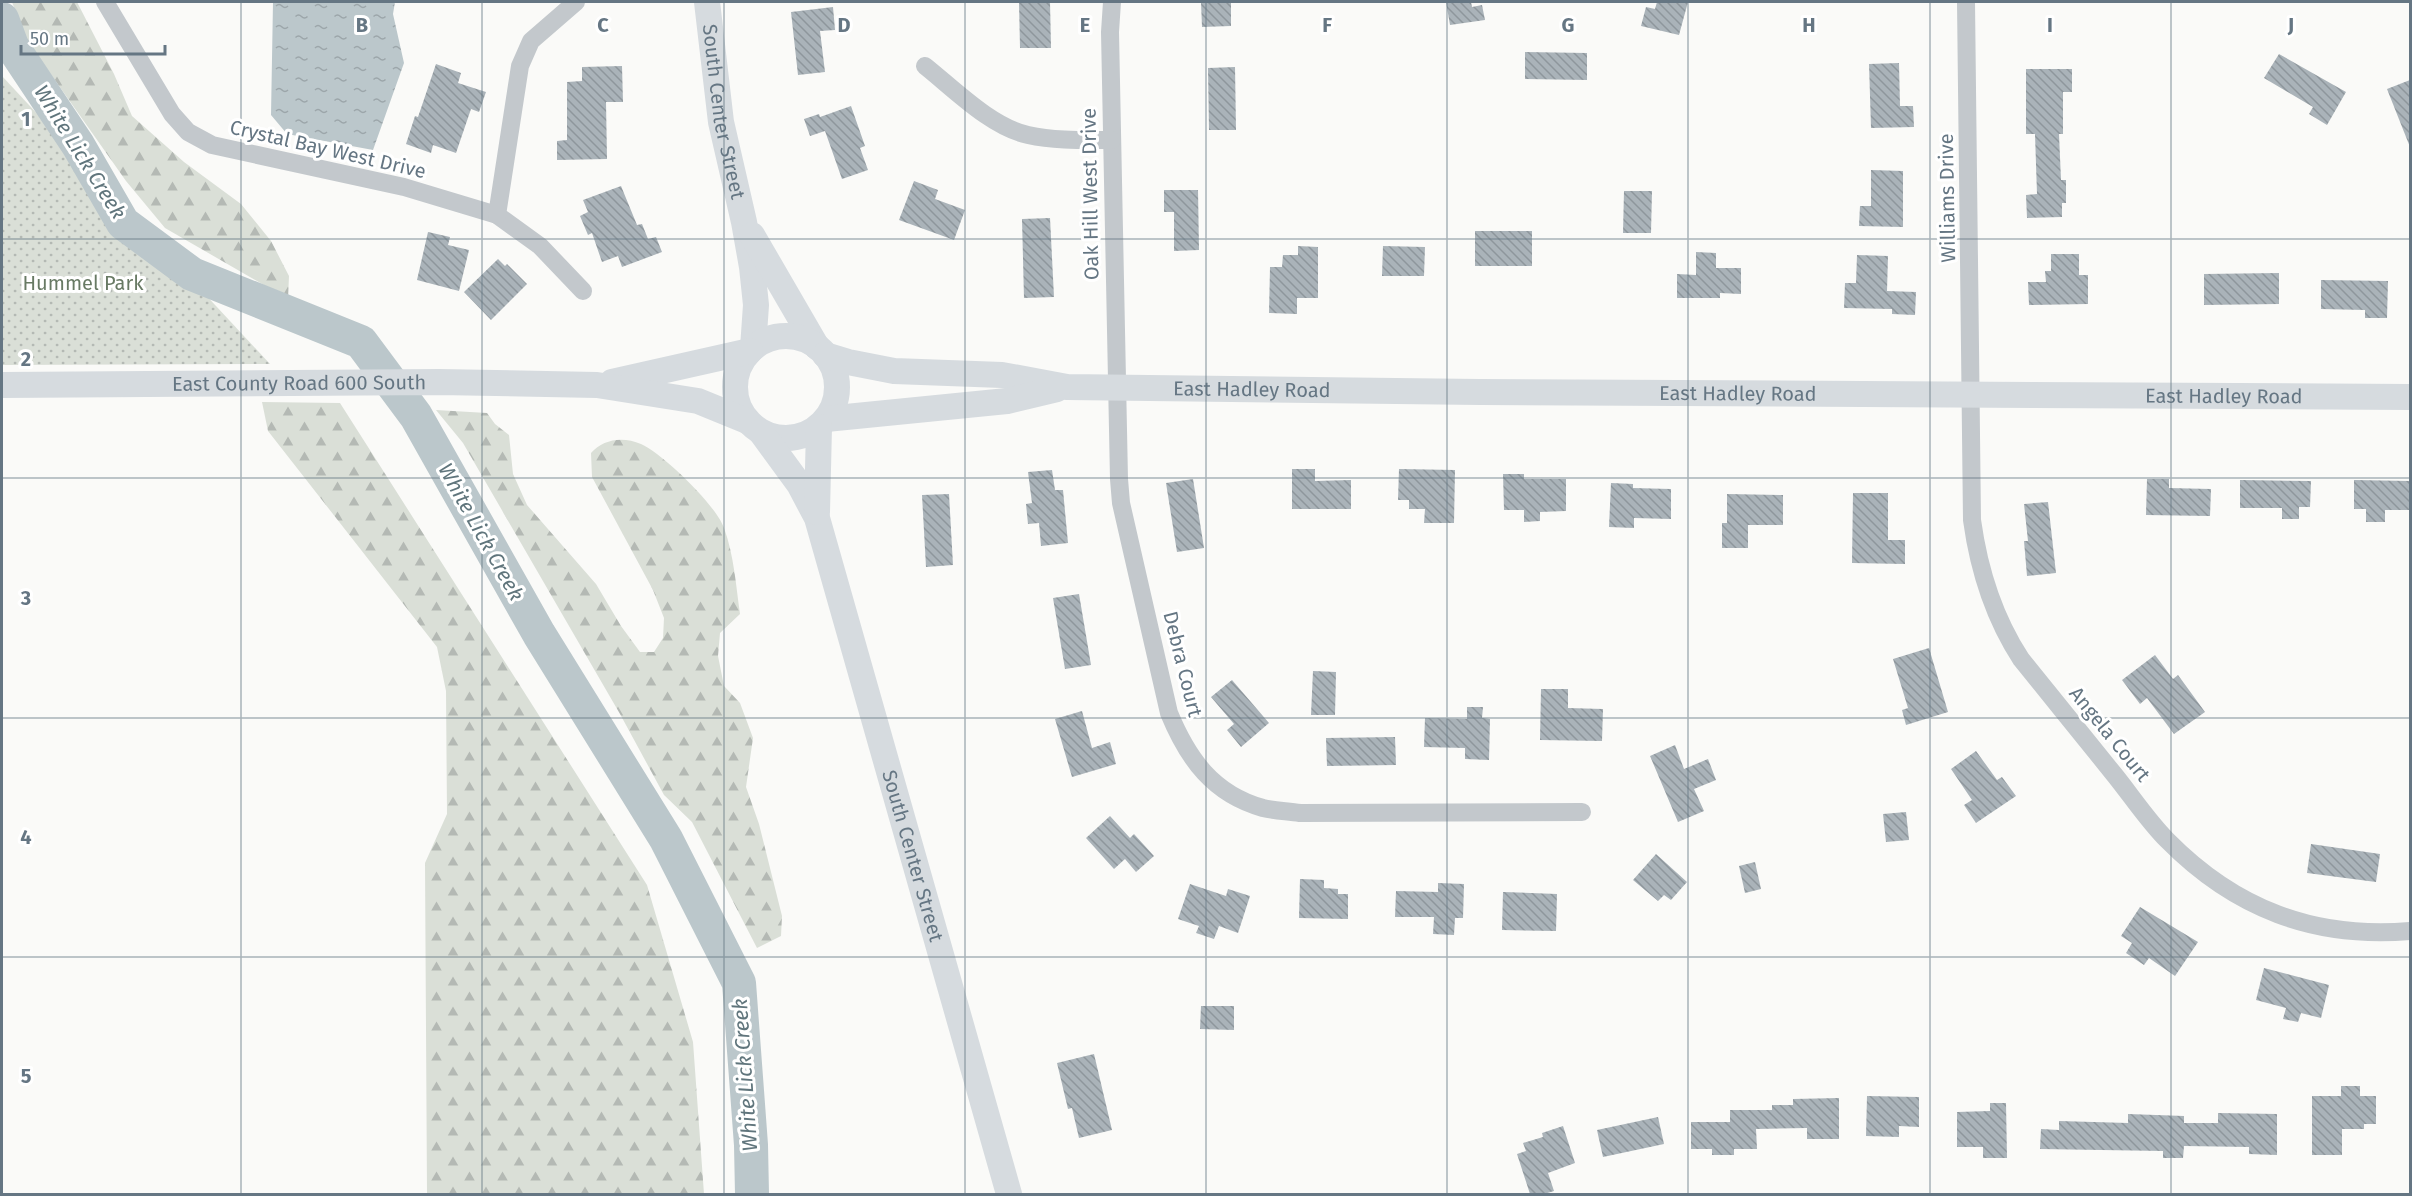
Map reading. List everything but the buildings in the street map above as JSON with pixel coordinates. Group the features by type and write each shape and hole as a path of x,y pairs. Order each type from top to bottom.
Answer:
{"street":[{"name":"Crystal Bay West Drive","path":"105,2 172,114 188,132 212,145 404,187 497,215 540,246 583,291"},
{"path":"497,215 520,66 531,41 576,2"},
{"name":"South Center Street","path":"707,2 721,122 744,222 756,296 751,350"},
{"name":"Oak Hill West Drive","path":"1112,2 1110,32 1116,387"},
{"name":"Williams Drive","path":"1966,2 1972,394"},
{"path":"925,66 994,121 1026,135 1065,140 1112,140"},
{"name":"South Center Street","path":"744,222 821,351"},
{"path":"784,336 801,339 821,351 836,375 837,387 836,398 822,423 805,435 790,438 775,437 754,426 737,402 735,380 738,370 751,350 768,340 784,336"},
{"name":"East County Road 600 South","path":"597,385 751,350"},
{"name":"East Hadley Road","path":"821,351 848,362 894,371 1002,375 1068,387 1480,392 2410,397"},
{"name":"East County Road 600 South","path":"2,386 439,382 597,385 698,401 754,426"},
{"name":"East Hadley Road","path":"822,423 1007,400 1068,387"},
{"name":"Debra Court","path":"1116,387 1121,503 1168,713 1179,738 1191,757 1211,780 1240,798 1263,807 1300,813 1582,812"},
{"name":"Angela Court","path":"1972,394 1972,520 1977,555 1992,605 2005,635 2021,659 2159,831 2214,880 2253,905 2273,914 2338,930 2383,933 2410,931"},
{"name":"South Center Street","path":"817,518 822,423"},
{"name":"South Center Street","path":"754,426 799,484 817,518 1009,1194"}],"green space":[{"path":"12,2 77,2 114,74 132,116 184,162 241,204 271,241 289,276 288,299 165,228 126,181 26,39"},
{"name":"Hummel Park","path":"2,76 270,364 2,365"},
{"path":"262,402 340,403 647,885 693,1042 704,1194 427,1194 425,863 447,814 446,691 437,647 268,431"},
{"path":"436,410 487,413 495,424 509,435 513,474 527,505 596,584 621,626 640,652 654,652 663,638 664,618 653,590 592,477 591,453 601,445 614,440 627,440 641,444 662,458 688,481 719,518 730,549 740,614 720,633 718,656 724,686 740,703 753,738 746,787 759,824 782,916 781,936 757,948 692,822 664,795 620,714 463,443"}],"water":[{"path":"273,2 395,2 393,14 404,63 373,150 287,134 271,115"}],"waterway":[{"name":"White Lick Creek","path":"2,19 12,46 78,145 123,223 192,274 361,342 416,416 539,634 666,839 739,983 751,1145 752,1194"}]}
